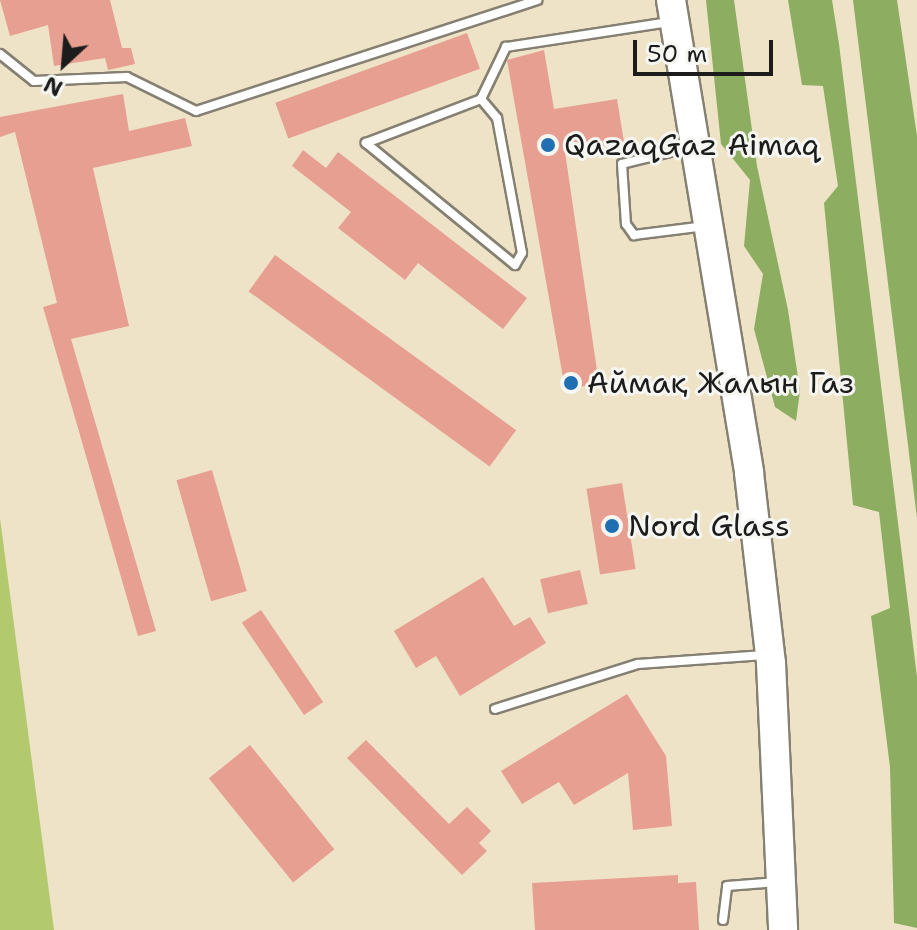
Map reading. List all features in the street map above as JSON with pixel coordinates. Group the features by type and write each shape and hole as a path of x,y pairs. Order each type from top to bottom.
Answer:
{"highway":[{"path":"673,10 749,473 770,654 783,930"}],"lane":[{"path":"0,54 34,81 127,77 196,111 537,0"},
{"path":"481,99 497,118 522,253 515,265 366,149 370,138 481,99 506,47 673,10"},
{"path":"695,147 622,164 626,224 634,235 708,226"},
{"path":"495,709 638,664 770,654"},
{"path":"723,920 727,886 782,881"}],"green space":[{"path":"706,0 734,0 757,166 788,310 800,391 796,421 775,407 754,329 763,274 744,246 750,180 721,144"},
{"path":"788,0 832,0 839,44 917,677 917,928 894,923 890,767 871,616 890,608 879,512 853,505 824,203 838,186 823,86 802,85"},
{"path":"853,0 897,0 917,136 917,518"},
{"path":"0,518 54,930 0,930"}],"building":[{"path":"0,0 110,0 122,48 131,48 135,64 108,70 105,58 54,66 48,25 10,36"},
{"path":"467,33 480,69 288,138 275,103"},
{"path":"544,50 554,109 617,99 624,142 565,152 599,384 565,389 507,60"},
{"path":"123,94 129,131 185,118 192,146 93,168 129,326 71,339 156,631 138,636 43,307 57,303 15,132 0,137 0,117"},
{"path":"303,150 326,168 338,152 527,298 503,329 418,263 405,280 338,228 351,212 292,166"},
{"path":"275,255 516,430 490,467 249,291"},
{"path":"212,470 247,591 211,601 176,480"},
{"path":"622,483 636,569 600,575 586,489"},
{"path":"580,570 588,604 548,613 540,579"},
{"path":"483,577 514,626 530,617 546,643 460,696 436,656 416,668 394,631"},
{"path":"261,610 323,702 304,715 242,623"},
{"path":"627,694 666,756 672,826 633,830 628,773 574,805 559,782 522,804 501,771"},
{"path":"366,740 449,824 467,807 491,831 479,843 487,851 462,875 347,758"},
{"path":"250,745 334,849 293,882 209,778"},
{"path":"678,875 678,883 696,882 699,930 535,930 532,883"}],"place":[{"name":"QazaqGaz Aimaq","path":"548,145"},
{"name":"Аймақ Жалын Газ","path":"571,383"},
{"name":"Nord Glass","path":"612,526"}]}
